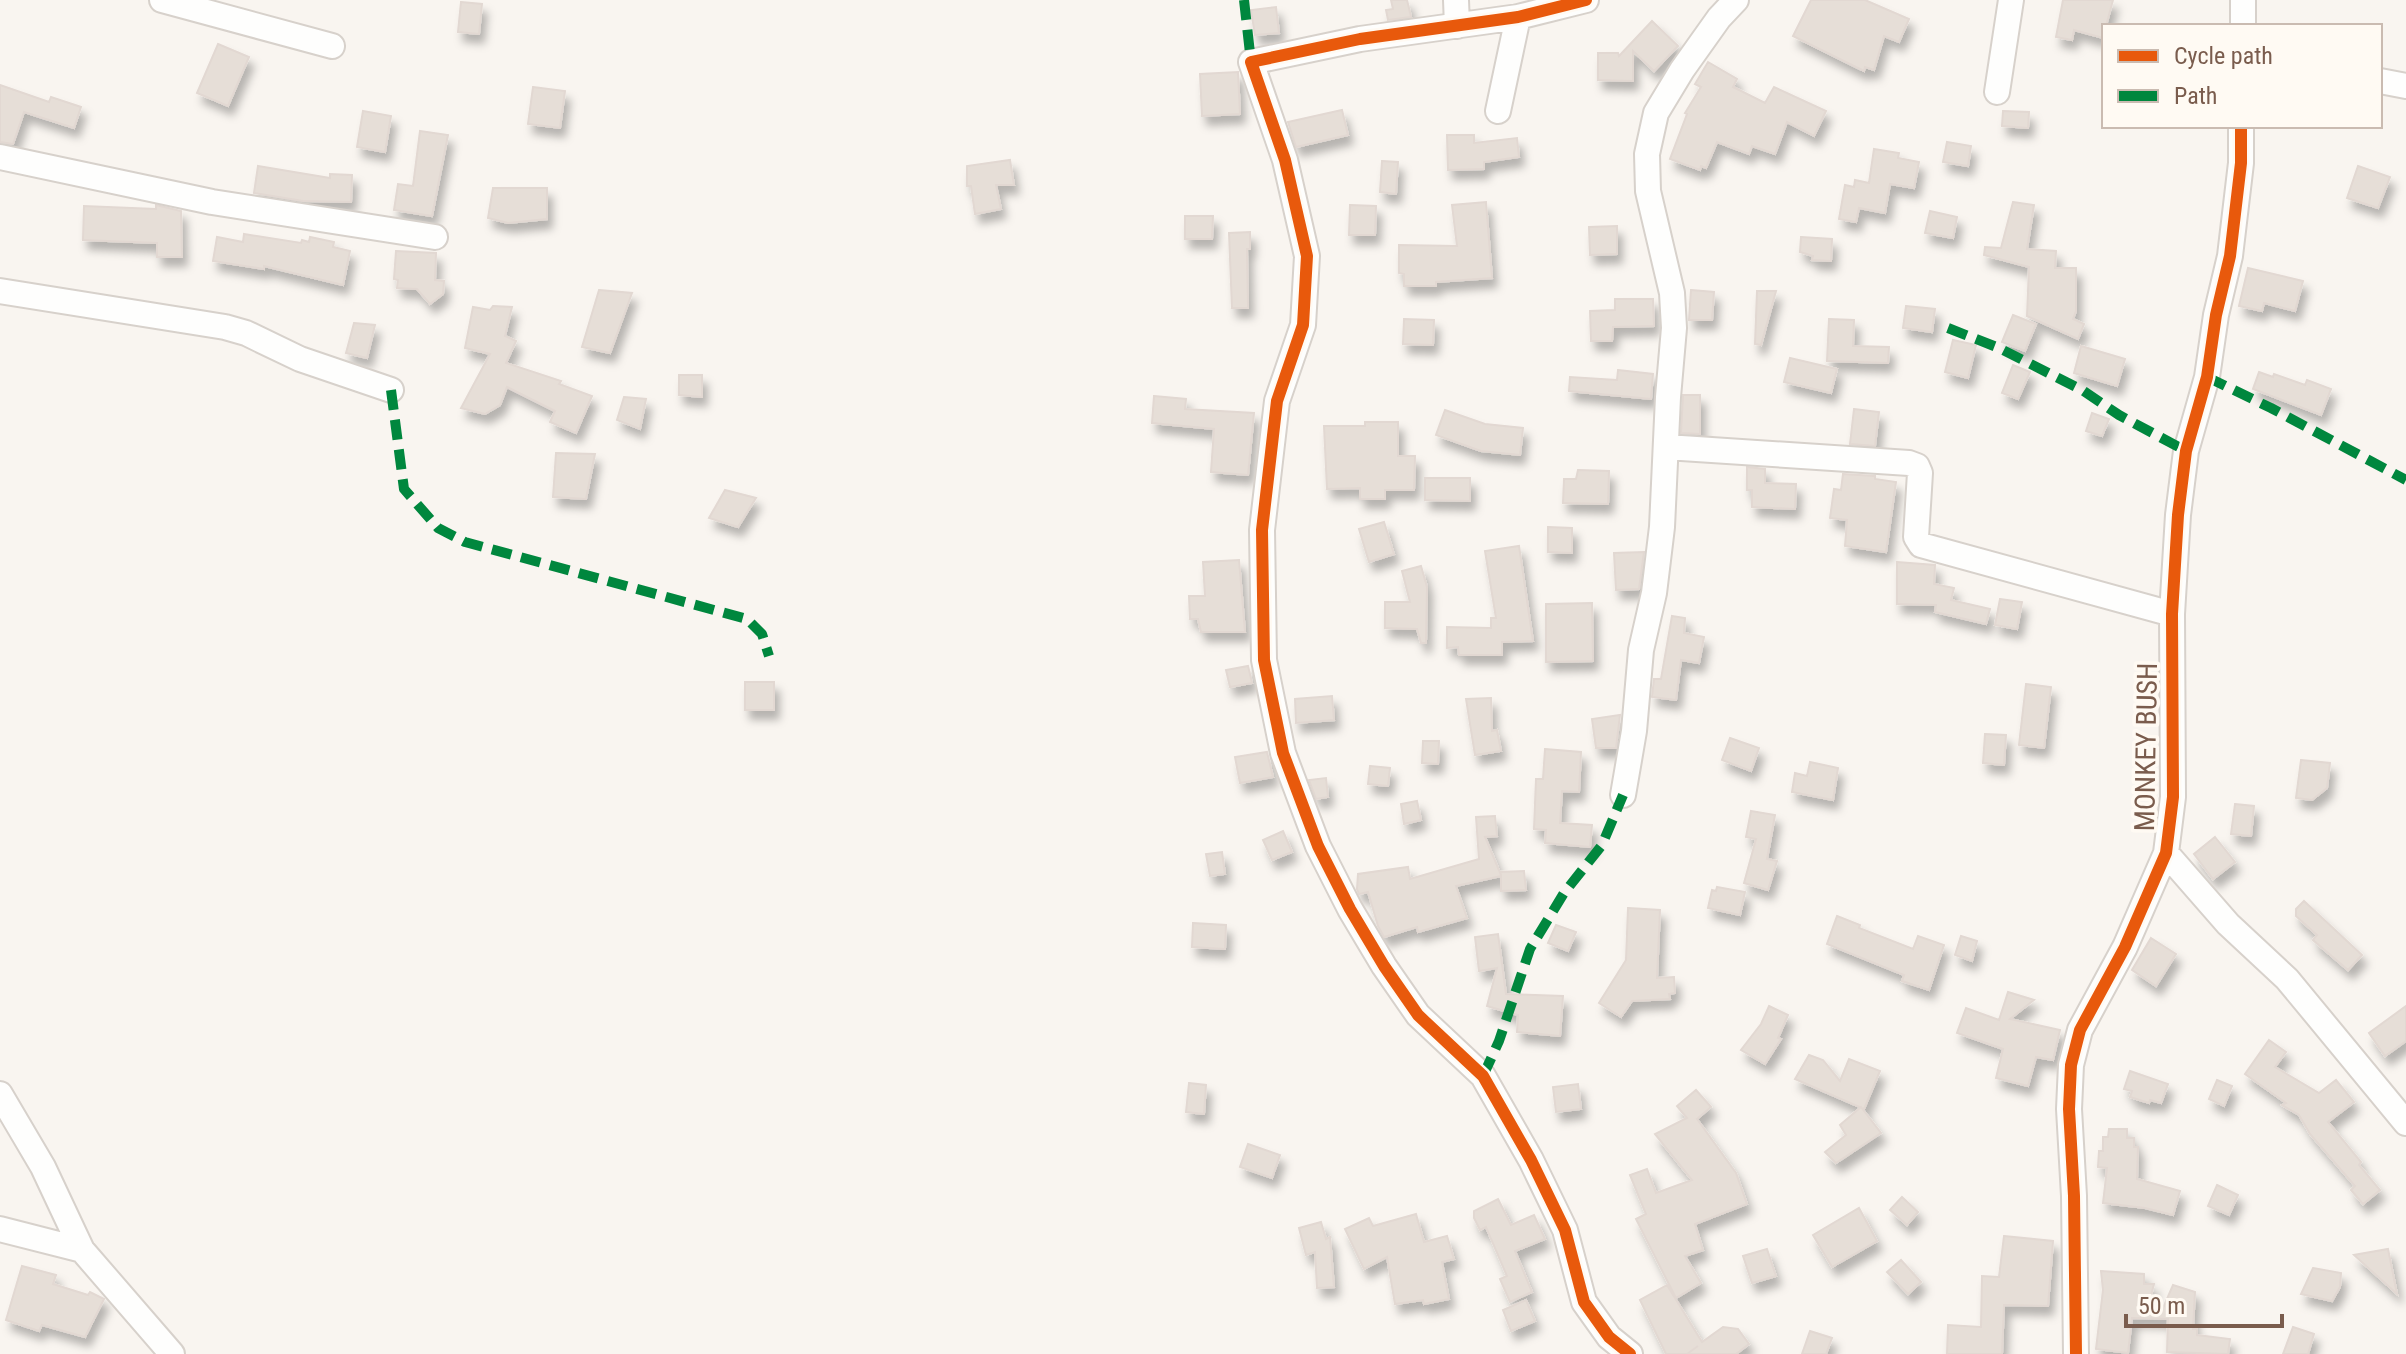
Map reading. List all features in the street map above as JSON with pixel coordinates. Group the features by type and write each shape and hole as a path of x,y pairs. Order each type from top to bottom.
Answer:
{"street":[{"path":"162,0 332,46"},
{"path":"1456,0 1457,26"},
{"path":"1586,0 1518,17 1360,39 1251,62 1285,160 1307,256 1303,325 1277,401 1262,530 1264,660 1283,753 1318,846 1350,909 1418,1015 1483,1076 1531,1160 1565,1230 1584,1302 1609,1337 1630,1354"},
{"path":"1623,795 1634,731 1641,650 1657,566 1674,328 1672,293 1648,191 1647,154 1656,113 1691,57 1736,0"},
{"path":"1997,92 2011,0"},
{"path":"2243,0 2243,24"},
{"path":"1498,111 1518,17"},
{"path":"2382,81 2406,86"},
{"name":"MONKEY BUSH","path":"2076,1354 2074,1196 2069,1109 2071,1065 2080,1030 2125,947 2166,853 2173,797 2172,614 2178,515 2186,451 2207,377 2216,315 2230,256 2241,163 2241,128"},
{"path":"0,157 212,202 435,237"},
{"path":"0,291 225,327 246,333 300,359 391,390"},
{"path":"1666,447 1909,463 1917,466 1920,473 1916,537 1921,545 2172,614"},
{"path":"2166,853 2228,924 2287,979 2406,1123"},
{"path":"0,1094 43,1167 82,1250 172,1354"},
{"path":"0,1229 82,1250"}],"building":[{"path":"1391,0 1407,0 1411,17 1388,20 1386,10 1393,9"},
{"path":"1811,0 1865,0 1909,19 1899,42 1884,36 1874,70 1865,67 1864,71 1793,36"},
{"path":"2063,0 2113,0 2107,24 2102,24 2102,38 2074,30 2072,40 2056,37"},
{"path":"461,2 482,4 479,34 458,32"},
{"path":"1276,7 1279,33 1255,35 1251,10"},
{"path":"1652,21 1678,46 1654,71 1633,51 1633,81 1598,80 1598,53 1618,53 1619,56"},
{"path":"218,44 249,57 228,106 197,93"},
{"path":"1708,62 1737,79 1733,87 1765,103 1774,87 1826,111 1814,136 1787,122 1775,154 1752,146 1749,154 1717,142 1706,168 1701,166 1700,170 1670,159 1685,113 1701,87 1695,84"},
{"path":"1238,72 1240,114 1202,116 1200,74"},
{"path":"0,85 49,102 51,97 81,107 74,128 24,112 13,144 0,142"},
{"path":"533,87 565,91 560,128 528,124"},
{"path":"1342,110 1348,135 1296,147 1288,122"},
{"path":"363,111 391,116 385,152 357,147"},
{"path":"2003,111 2029,112 2028,128 2002,126"},
{"path":"420,131 448,135 432,216 394,210 398,184 413,186"},
{"path":"1447,135 1474,135 1474,143 1517,138 1519,157 1484,162 1484,169 1448,170"},
{"path":"1947,142 1971,146 1968,166 1943,162"},
{"path":"1874,149 1899,153 1898,158 1919,162 1914,188 1890,184 1885,213 1859,208 1856,222 1839,219 1845,185 1854,187 1855,180 1869,183"},
{"path":"1010,160 1014,185 996,185 1001,209 975,214 971,186 967,186 967,166"},
{"path":"1382,161 1398,162 1396,194 1380,192"},
{"path":"258,166 330,178 330,174 352,175 351,202 303,201 254,193"},
{"path":"2358,166 2390,177 2378,208 2347,198"},
{"path":"493,188 547,188 547,219 508,223 488,218"},
{"path":"1486,202 1492,278 1436,282 1436,286 1404,286 1404,274 1399,273 1399,245 1457,246 1452,205"},
{"path":"2013,202 2034,205 2027,249 2056,251 2055,268 2076,268 2076,311 2073,319 2084,324 2078,339 2027,316 2029,267 1984,255 1985,247 2001,248"},
{"path":"156,205 181,211 182,257 157,257 157,243 83,240 84,206 156,209"},
{"path":"1350,205 1376,206 1375,235 1349,235"},
{"path":"1930,211 1957,217 1953,238 1925,233"},
{"path":"1185,216 1213,216 1212,239 1185,239"},
{"path":"1617,226 1617,254 1590,255 1589,227"},
{"path":"1250,232 1250,249 1247,249 1248,308 1232,308 1229,233"},
{"path":"244,234 301,243 302,240 309,242 310,237 334,242 333,247 350,251 343,285 264,266 264,269 213,261 217,237 243,242"},
{"path":"1801,237 1832,239 1831,261 1812,260 1813,256 1800,252"},
{"path":"396,251 436,253 435,280 444,281 443,294 430,304 417,289 397,288 398,280 394,279"},
{"path":"2248,268 2303,281 2295,311 2264,303 2262,311 2239,306"},
{"path":"599,290 632,293 610,353 582,347"},
{"path":"1691,290 1714,292 1712,320 1689,320"},
{"path":"1757,291 1776,291 1761,345 1755,344"},
{"path":"1615,299 1653,299 1654,326 1613,327 1612,341 1591,341 1590,311 1615,310"},
{"path":"493,306 512,307 505,336 516,341 506,363 561,381 559,384 592,396 576,433 550,422 555,411 507,387 500,405 485,414 461,408 490,354 465,348 473,307 490,310"},
{"path":"1906,306 1935,309 1932,332 1903,328"},
{"path":"2013,315 2036,324 2025,351 2002,342"},
{"path":"1404,319 1434,320 1433,345 1403,344"},
{"path":"1829,319 1854,320 1853,346 1889,347 1888,363 1827,361"},
{"path":"354,323 375,325 367,358 346,353"},
{"path":"1953,340 1976,345 1968,378 1945,372"},
{"path":"2081,346 2125,359 2117,386 2074,373"},
{"path":"1790,358 1837,369 1831,393 1784,382"},
{"path":"2013,365 2030,372 2018,399 2002,393"},
{"path":"1618,370 1653,374 1651,399 1569,391 1570,377 1617,380"},
{"path":"2259,372 2305,385 2307,380 2331,389 2321,415 2253,389"},
{"path":"679,375 702,375 702,397 679,395"},
{"path":"1683,395 1700,395 1700,434 1681,433"},
{"path":"1154,396 1186,399 1185,409 1254,413 1248,475 1211,472 1214,429 1152,423"},
{"path":"624,397 646,399 640,429 617,420"},
{"path":"1854,409 1879,412 1875,446 1850,444"},
{"path":"1445,410 1485,424 1523,428 1520,455 1481,451 1436,435"},
{"path":"2092,413 2109,419 2102,436 2086,431"},
{"path":"1365,422 1398,422 1398,456 1415,456 1414,490 1385,490 1385,499 1360,499 1360,488 1327,489 1324,426 1365,426"},
{"path":"556,453 595,454 586,499 553,497"},
{"path":"1747,467 1765,469 1765,483 1796,484 1795,509 1752,507 1752,490 1747,490"},
{"path":"1578,470 1609,471 1608,504 1563,503 1564,479 1576,479"},
{"path":"1843,474 1875,476 1875,479 1896,482 1886,552 1845,546 1847,520 1830,518 1834,489 1841,490"},
{"path":"1425,478 1470,478 1470,501 1425,500"},
{"path":"725,490 756,498 738,527 709,518"},
{"path":"1384,522 1394,554 1369,562 1359,529"},
{"path":"1548,527 1572,528 1572,553 1548,552"},
{"path":"1519,546 1533,641 1502,642 1502,655 1459,655 1458,647 1447,648 1447,627 1491,628 1491,618 1496,618 1485,551"},
{"path":"1644,552 1639,589 1616,590 1614,553"},
{"path":"1239,560 1245,632 1201,632 1198,619 1190,619 1189,596 1205,596 1203,562"},
{"path":"1897,562 1935,565 1934,584 1954,588 1951,600 1990,609 1986,624 1935,612 1936,605 1897,604"},
{"path":"1421,566 1427,587 1426,643 1421,643 1417,629 1385,628 1385,602 1410,602 1402,571"},
{"path":"2000,599 2022,602 2017,629 1995,625"},
{"path":"1592,603 1593,661 1546,662 1546,604"},
{"path":"1672,616 1685,618 1684,633 1704,637 1699,663 1681,660 1676,700 1652,697 1654,679 1661,679"},
{"path":"1248,666 1252,683 1230,687 1226,670"},
{"path":"745,682 774,682 774,710 745,710"},
{"path":"2026,684 2051,687 2044,748 2019,745"},
{"path":"1332,696 1334,720 1296,723 1295,699"},
{"path":"1491,698 1492,731 1497,730 1501,751 1475,755 1466,699"},
{"path":"1620,715 1616,748 1596,748 1592,719"},
{"path":"1985,734 2006,735 2004,765 1983,763"},
{"path":"1730,738 1759,748 1751,771 1722,760"},
{"path":"1423,741 1439,741 1438,764 1422,763"},
{"path":"1545,749 1581,752 1579,792 1562,791 1560,823 1592,825 1590,847 1545,843 1546,830 1534,829 1536,779 1543,779"},
{"path":"1267,752 1273,777 1240,783 1235,757"},
{"path":"2301,760 2330,763 2327,788 2312,800 2296,798"},
{"path":"1810,762 1838,768 1833,800 1792,792 1795,773 1807,776"},
{"path":"1370,766 1390,768 1388,786 1368,784"},
{"path":"1326,778 1328,797 1316,799 1309,780"},
{"path":"1417,801 1421,820 1404,824 1401,804"},
{"path":"2235,804 2254,806 2251,836 2231,834"},
{"path":"1751,811 1775,815 1767,859 1777,861 1768,890 1744,883 1756,839 1746,837"},
{"path":"1495,816 1497,836 1485,837 1501,875 1500,872 1524,871 1526,890 1501,891 1501,876 1456,886 1467,918 1418,932 1417,927 1384,937 1368,892 1359,894 1358,874 1408,867 1410,879 1479,859 1476,817"},
{"path":"1283,831 1292,852 1272,860 1263,840"},
{"path":"2215,837 2235,862 2213,879 2194,854"},
{"path":"1222,852 1225,874 1210,876 1206,854"},
{"path":"1717,887 1745,892 1740,915 1708,908 1712,890 1716,891"},
{"path":"2304,901 2362,955 2348,970 2313,940 2317,935 2296,916 2296,909"},
{"path":"1628,908 1660,910 1657,978 1674,977 1675,993 1669,994 1670,999 1632,1001 1621,1017 1599,1003 1626,960"},
{"path":"1837,916 1913,949 1918,936 1944,945 1929,990 1902,981 1904,975 1827,944"},
{"path":"1193,923 1226,925 1225,949 1192,947"},
{"path":"1556,925 1576,932 1568,951 1548,943"},
{"path":"1498,934 1506,994 1563,996 1560,1036 1517,1032 1518,1015 1487,1006 1497,968 1479,971 1475,937"},
{"path":"1961,936 1977,941 1972,961 1955,955"},
{"path":"2151,938 2176,954 2156,986 2132,970"},
{"path":"2008,992 2034,1000 2010,1019 2060,1030 2053,1060 2036,1057 2028,1086 1996,1078 2003,1049 1957,1033 1966,1008 1999,1020"},
{"path":"1769,1006 1788,1015 1778,1038 1781,1039 1765,1064 1741,1050 1761,1024"},
{"path":"2406,1006 2406,1041 2385,1056 2369,1033"},
{"path":"2269,1040 2286,1052 2275,1067 2319,1093 2336,1080 2354,1102 2328,1122 2380,1190 2363,1204 2351,1190 2355,1186 2310,1134 2299,1115 2245,1074"},
{"path":"1809,1055 1823,1060 1840,1081 1849,1059 1880,1071 1864,1109 1795,1079"},
{"path":"2130,1071 2168,1084 2161,1103 2130,1097 2132,1091 2124,1089"},
{"path":"2217,1080 2232,1086 2224,1106 2209,1099"},
{"path":"1189,1083 1206,1085 1204,1114 1186,1112"},
{"path":"1578,1084 1581,1109 1556,1112 1553,1087"},
{"path":"1696,1090 1711,1107 1697,1119 1736,1173 1747,1204 1695,1224 1703,1250 1685,1256 1701,1283 1676,1298 1636,1219 1646,1214 1630,1175 1647,1169 1656,1193 1692,1180 1655,1134 1687,1118 1677,1106"},
{"path":"1861,1107 1881,1133 1836,1163 1825,1152 1846,1135 1840,1125"},
{"path":"2109,1129 2127,1129 2127,1138 2134,1138 2134,1147 2138,1147 2137,1179 2180,1191 2173,1215 2103,1203 2107,1168 2098,1167 2099,1151 2103,1151 2103,1137 2108,1137"},
{"path":"1248,1144 1280,1155 1272,1178 1240,1167"},
{"path":"2217,1185 2238,1195 2229,1215 2208,1206"},
{"path":"1902,1197 1918,1212 1907,1225 1890,1210"},
{"path":"1498,1199 1511,1225 1534,1215 1545,1239 1515,1251 1532,1292 1510,1302 1500,1279 1507,1276 1486,1227 1480,1230 1474,1218 1474,1211"},
{"path":"1859,1208 1877,1241 1832,1267 1813,1235"},
{"path":"1416,1214 1424,1242 1447,1236 1454,1259 1442,1262 1449,1299 1424,1304 1423,1300 1395,1304 1387,1257 1364,1269 1345,1229 1369,1218 1373,1226"},
{"path":"1321,1222 1326,1239 1330,1237 1334,1287 1317,1288 1315,1252 1306,1255 1299,1228"},
{"path":"2004,1236 2053,1241 2048,1306 2004,1305 2002,1354 1947,1354 1948,1325 1981,1327 1982,1276 1999,1277"},
{"path":"1767,1249 1776,1276 1752,1283 1743,1256"},
{"path":"2388,1249 2397,1294 2354,1255"},
{"path":"1901,1260 1921,1282 1908,1294 1887,1272"},
{"path":"22,1266 56,1275 53,1284 88,1295 90,1292 104,1299 85,1337 42,1325 39,1331 6,1320"},
{"path":"2313,1268 2341,1273 2340,1287 2332,1301 2301,1294"},
{"path":"2101,1271 2144,1274 2144,1284 2154,1284 2149,1303 2163,1308 2173,1285 2195,1292 2193,1329 2197,1329 2197,1335 2230,1339 2228,1354 2167,1352 2168,1319 2132,1318 2128,1353 2096,1349 2103,1290"},
{"path":"1667,1285 1702,1342 1723,1327 1738,1329 1749,1344 1736,1354 1666,1354 1640,1300"},
{"path":"1526,1300 1535,1321 1511,1331 1503,1310"},
{"path":"2293,1327 2314,1334 2308,1354 2283,1354"},
{"path":"1810,1331 1832,1338 1826,1354 1802,1354"}],"marked path":[{"path":"1244,0 1251,62"},
{"path":"1948,328 1999,348 2082,390 2119,415 2186,451"},
{"path":"2207,377 2406,480"},
{"path":"391,390 404,489 438,528 465,542 747,619 762,634 769,656"},
{"path":"1483,1076 1499,1041 1530,949 1564,893 1602,845 1623,795"}],"cycle path":[{"path":"1586,0 1518,17 1360,39 1251,62 1285,160 1307,256 1303,325 1277,401 1262,530 1264,660 1283,753 1318,846 1350,909 1418,1015 1483,1076 1531,1160 1565,1230 1584,1302 1609,1337 1630,1354"},
{"path":"2076,1354 2074,1196 2069,1109 2071,1065 2080,1030 2125,947 2166,853 2173,797 2172,614 2178,515 2186,451 2207,377 2216,315 2230,256 2241,163 2241,128"}]}
